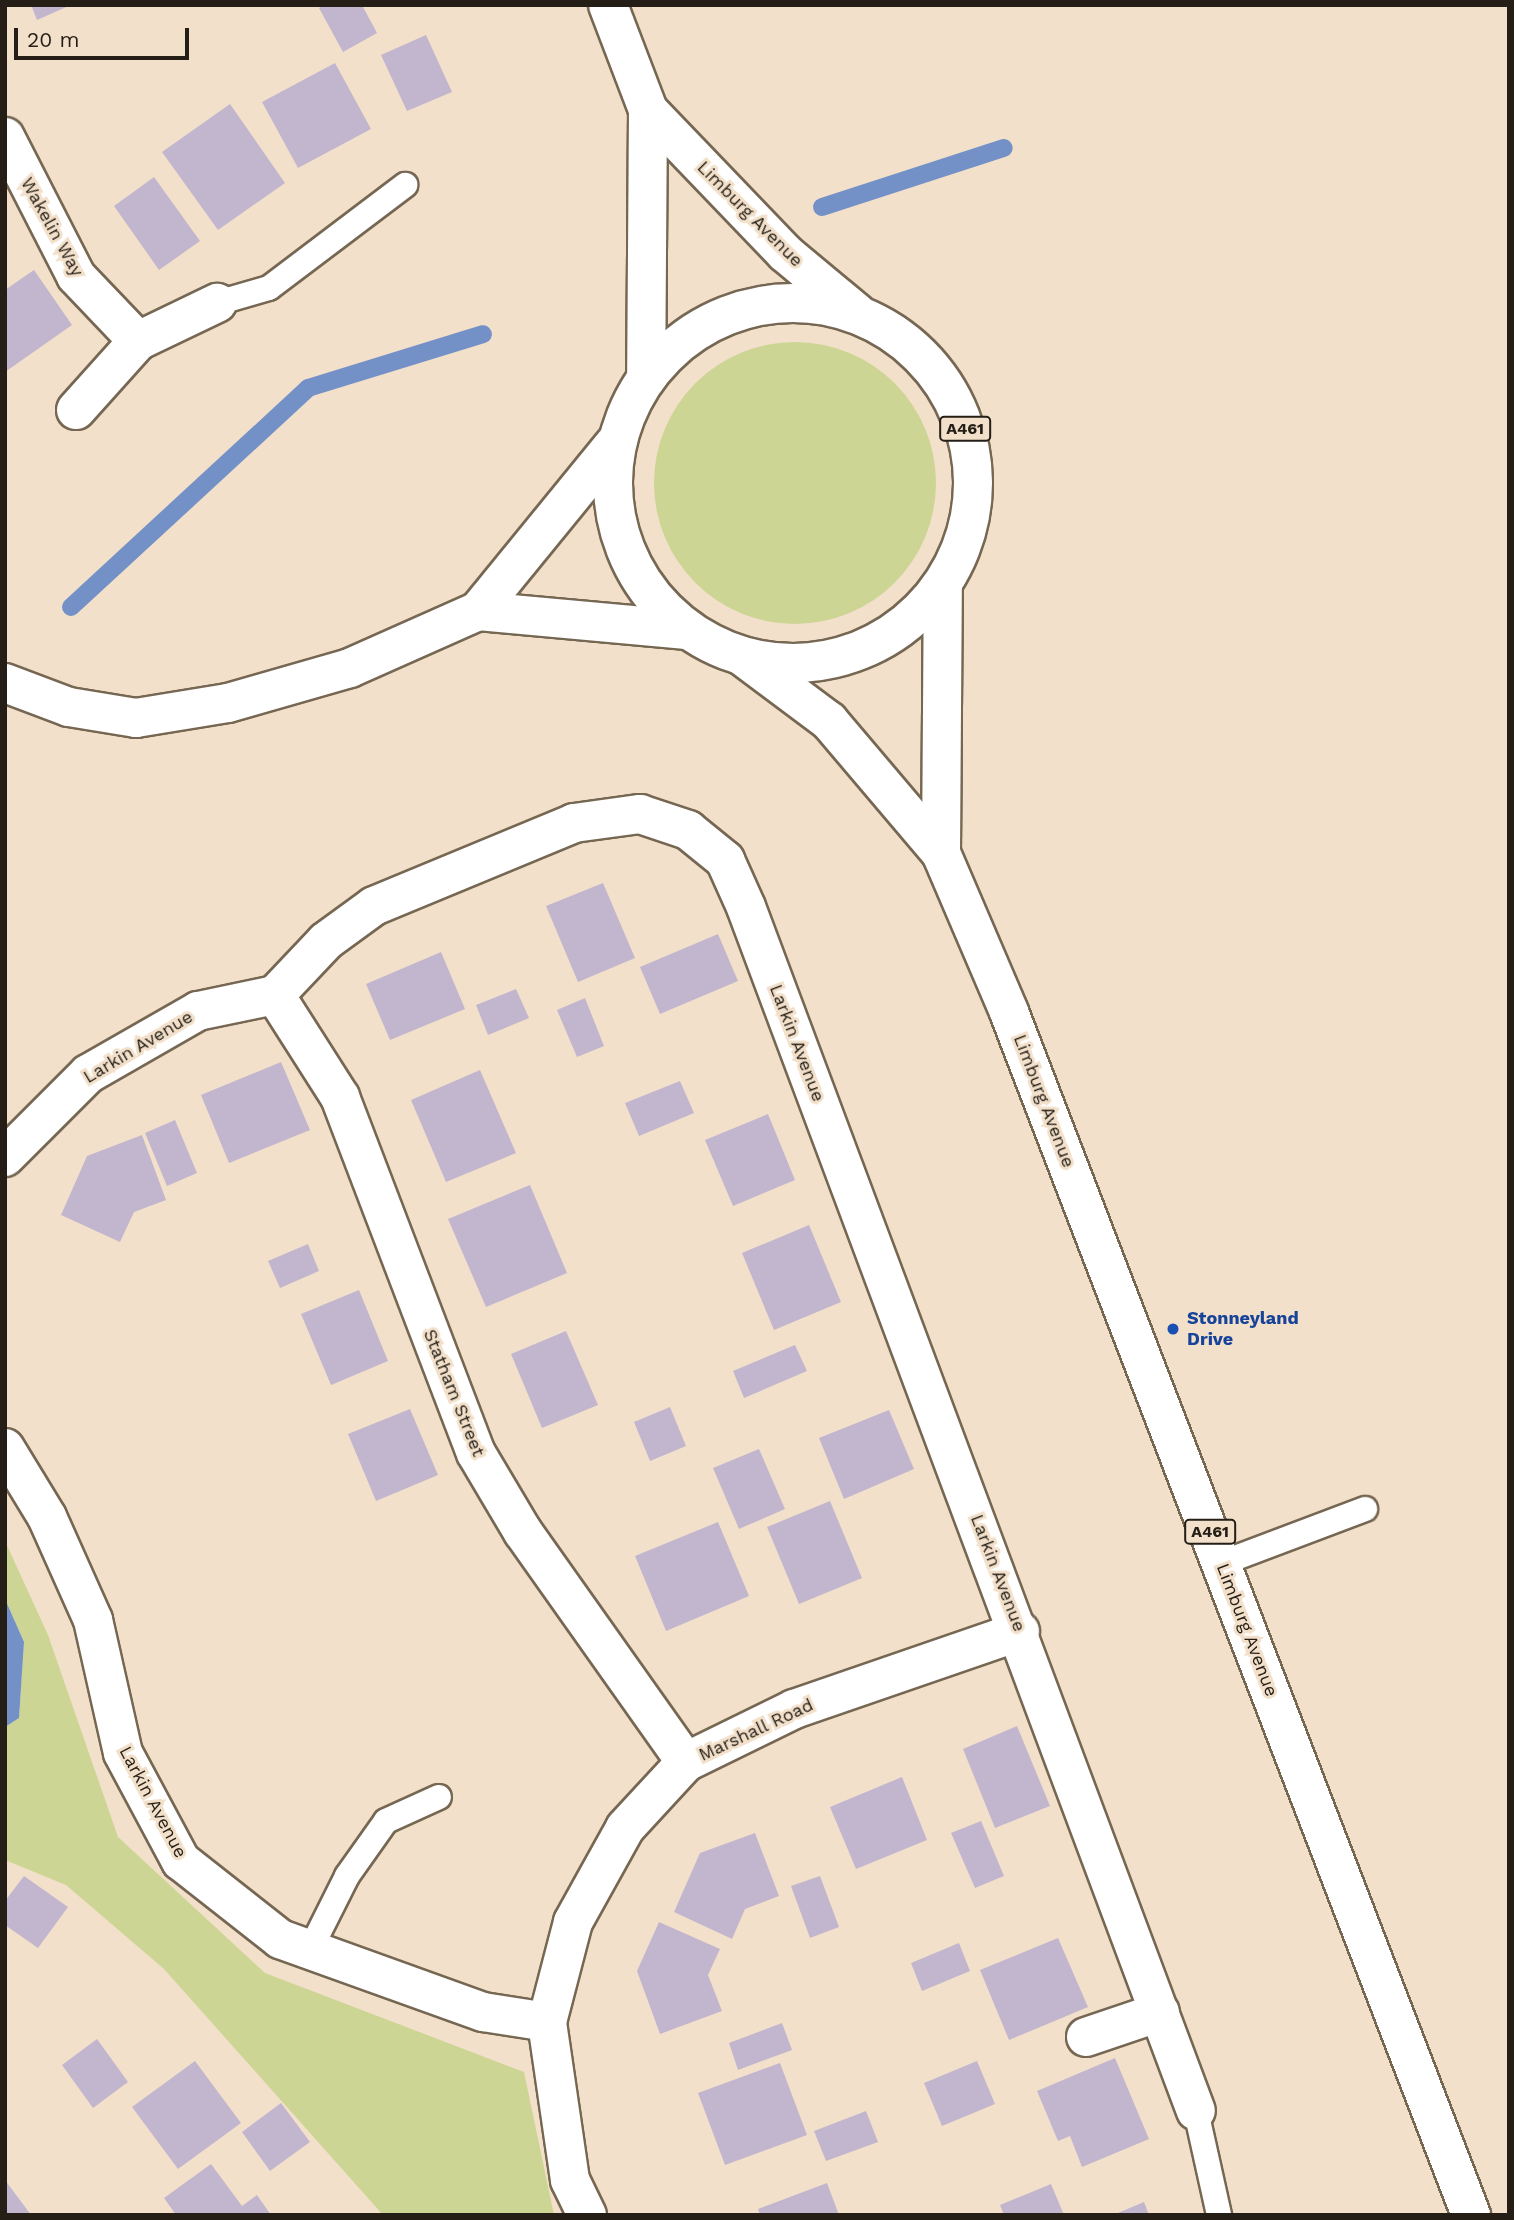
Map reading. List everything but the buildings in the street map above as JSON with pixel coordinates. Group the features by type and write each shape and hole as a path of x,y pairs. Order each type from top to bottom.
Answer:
{"street":[{"name":"Limburg Avenue","path":"608,5 648,110 646,378"},
{"name":"Limburg Avenue","path":"648,110 785,253 858,314"},
{"name":"Wakelin Way","path":"5,137 76,276 138,341"},
{"path":"76,410 138,341 217,303"},
{"name":"A461","path":"813,305 858,314 902,338 936,372 960,413 973,451 972,508 966,534 943,584 908,624 870,648 801,663 742,656 687,630 651,591 614,514 610,477 614,444 626,407 646,378 683,342 718,322 768,307 813,305"},
{"path":"5,683 69,707 149,716 228,704 350,668 478,611 614,444"},
{"name":"Limburg Avenue","path":"941,853 943,584"},
{"path":"478,611 687,630"},
{"name":"Limburg Avenue","path":"742,656 829,721 941,853 1009,1012 1471,2215"},
{"name":"Larkin Avenue","path":"5,1157 88,1074 198,1011 275,995 326,941 374,906 573,823 640,814 688,830 726,860 1020,1631 1196,2111"},
{"name":"Statham Street","path":"275,995 340,1097 475,1454 523,1532 686,1762"},
{"name":"Larkin Avenue","path":"5,1448 47,1517 93,1620 123,1754 181,1861 281,1939 483,2012 547,2022"},
{"name":"Marshall Road","path":"587,2215 570,2180 547,2022 573,1922 625,1828 686,1762 794,1709 1020,1631"},
{"path":"1086,2038 1160,2012"}],"lane":[{"path":"217,303 268,288 405,185"},
{"path":"1222,1563 1365,1509"},
{"path":"310,1950 347,1876 386,1821 439,1797"},
{"path":"1196,2111 1219,2215"}],"green space":[{"path":"781,342 809,342 862,358 895,383 920,416 930,442 936,483 930,524 920,550 895,583 862,608 836,618 809,624 781,624 728,608 705,592 686,573 670,550 660,524 654,497 654,469 670,416 686,393 705,374 728,358 754,348"},
{"path":"5,1541 48,1635 118,1837 265,1973 524,2072 554,2215 383,2215 164,1969 66,1885 5,1860 5,1727 19,1718 24,1642 5,1599"}],"water":[{"path":"5,1599 24,1642 19,1718 5,1727"}],"waterway":[{"path":"822,207 1004,148"},
{"path":"71,607 308,388 483,334"}],"place":[{"name":"Stonneyland Drive","path":"1173,1329"}]}
